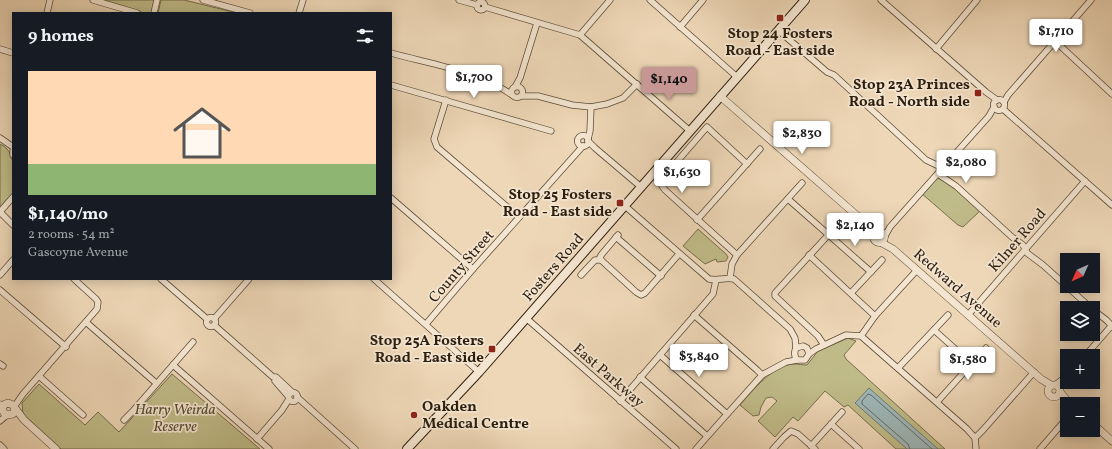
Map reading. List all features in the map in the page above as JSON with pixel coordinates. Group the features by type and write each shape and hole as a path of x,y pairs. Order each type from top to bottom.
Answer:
{"main road":[{"name":"Fosters Road","path":"407,449 479,372 805,0"},
{"name":"Fosters Road","path":"413,449 447,407"}],"street":[{"path":"47,12 50,0"},
{"path":"93,0 134,12"},
{"path":"154,12 158,0"},
{"path":"203,0 246,12"},
{"path":"299,12 303,0"},
{"path":"459,0 482,3 580,35 690,131"},
{"path":"580,35 610,0"},
{"path":"650,0 737,77"},
{"path":"680,27 704,0"},
{"path":"880,0 986,92 1112,205"},
{"path":"936,49 977,0"},
{"path":"881,236 938,174 1091,0"},
{"path":"517,91 537,22"},
{"path":"778,31 827,72 834,76 926,160 943,168"},
{"path":"1055,41 1112,94"},
{"path":"0,49 12,53"},
{"path":"392,53 474,76 503,89 517,91 572,105 591,107 607,104 623,98 637,84"},
{"path":"392,85 551,130"},
{"name":"Redward Avenue","path":"720,96 881,236 893,249 1062,397"},
{"path":"446,100 434,139 437,147 519,217"},
{"path":"585,143 590,131 591,107"},
{"path":"737,256 665,190 662,186 662,179 708,127 747,164"},
{"path":"590,131 577,139 594,148 641,187"},
{"path":"582,135 586,136 585,143"},
{"path":"2,140 12,145"},
{"path":"2,140 12,151"},
{"name":"County Street","path":"426,324 585,143"},
{"path":"697,220 760,149"},
{"path":"938,174 956,186 1012,238 1023,245 1027,253 1083,301"},
{"name":"Kilner Road","path":"968,315 1085,181"},
{"path":"730,278 732,264 737,256 802,183"},
{"path":"12,198 0,212 12,224"},
{"path":"788,198 871,272"},
{"path":"392,199 473,269"},
{"path":"625,206 709,279 734,279 790,328 795,338 806,350 807,359 786,362 762,375 696,449"},
{"path":"824,345 818,336 775,296 775,293 842,220"},
{"path":"601,260 600,257 602,254 617,236 660,276"},
{"path":"581,275 595,260 601,260 641,295 645,293 680,254"},
{"path":"809,255 875,316"},
{"path":"851,294 882,260"},
{"path":"0,275 12,261"},
{"path":"860,336 875,316 917,270"},
{"path":"0,421 7,409 24,394 98,309 98,302 96,299 75,280"},
{"path":"162,280 207,319"},
{"path":"248,280 214,319 214,325 273,377 292,398 309,406 309,408 355,449"},
{"path":"375,280 479,372"},
{"path":"620,401 713,294 716,280"},
{"path":"0,290 66,347"},
{"path":"694,315 762,375"},
{"path":"898,368 948,315"},
{"path":"1091,349 1112,326 1106,318 1100,316"},
{"path":"207,319 211,317 214,319"},
{"name":"East Parkway","path":"526,318 676,449"},
{"path":"207,319 207,325 210,327 214,325"},
{"path":"87,323 156,383"},
{"path":"934,330 972,364"},
{"path":"795,350 816,349 846,335 860,336 967,429 975,438 976,449"},
{"path":"795,338 795,356 797,360"},
{"path":"124,420 194,342"},
{"path":"937,402 986,348"},
{"path":"786,362 795,350"},
{"path":"660,355 727,414"},
{"path":"173,365 269,449"},
{"path":"975,438 1034,372"},
{"path":"39,376 83,415"},
{"path":"640,377 707,436"},
{"path":"1055,390 1060,384"},
{"path":"257,439 292,398"},
{"path":"0,400 7,409 24,420 56,449"},
{"path":"773,449 791,431 798,434 813,447 842,412"},
{"path":"831,424 859,449"},
{"path":"1040,449 1060,426"},
{"path":"1100,430 1112,441"},
{"path":"0,445 4,449"}],"green space":[{"path":"102,0 155,0 151,12 141,12"},
{"path":"161,0 184,0 233,12 158,12"},
{"path":"0,144 10,153 12,159 12,194 0,207"},
{"path":"938,174 981,210 963,227 958,225 921,193"},
{"path":"698,229 726,254 728,257 726,261 717,262 716,259 705,264 683,246"},
{"path":"848,338 856,341 844,355 846,359 945,449 896,449 848,405 844,407 825,391 798,421 793,417 775,437 758,421 777,401 772,397 766,398 759,415 753,416 740,405 764,379 779,368 794,364 807,365 818,351"},
{"name":"Harry Weirda Reserve","path":"172,374 260,449 61,449 23,414 22,403 39,384 85,425 98,412 119,432"}],"water":[{"path":"869,388 938,449 907,449 855,403"}],"place":[{"name":"Stop 24 Fosters Road - East side","path":"780,18"},
{"name":"Stop 23A Princes Road - North side","path":"978,93"},
{"name":"Stop 25 Fosters Road - East side","path":"620,203"},
{"name":"Stop 25A Fosters Road - East side","path":"492,349"},
{"name":"Oakden Medical Centre","path":"414,415"}]}
